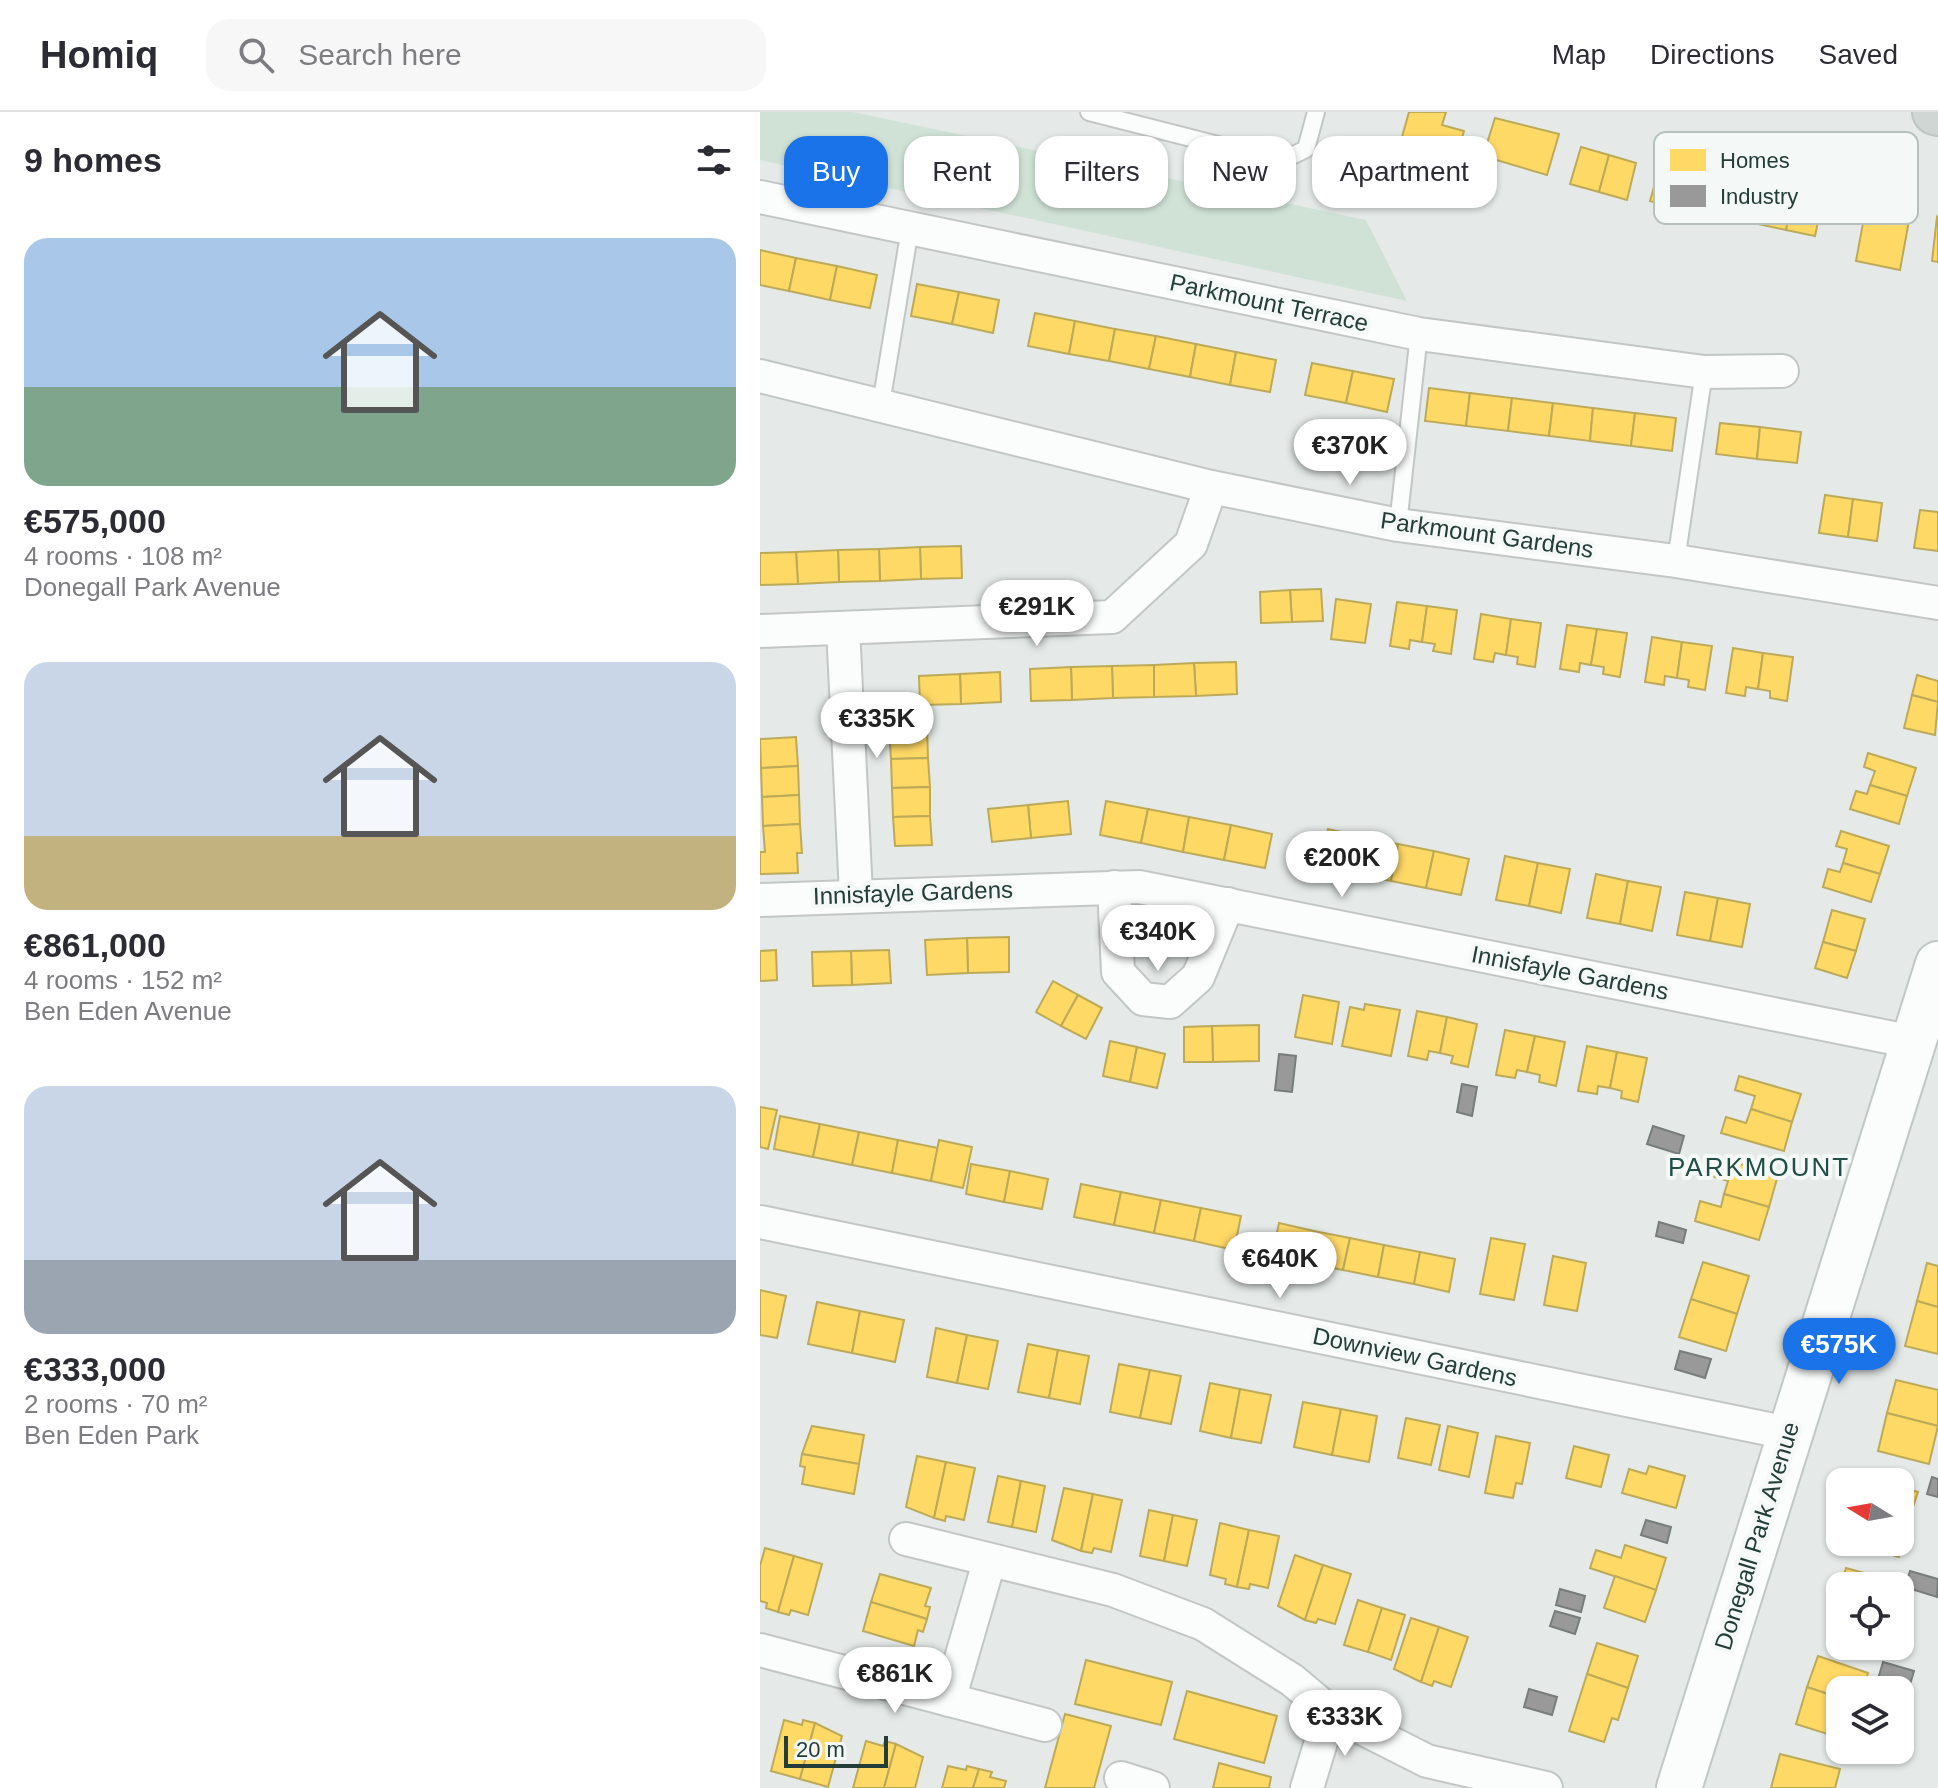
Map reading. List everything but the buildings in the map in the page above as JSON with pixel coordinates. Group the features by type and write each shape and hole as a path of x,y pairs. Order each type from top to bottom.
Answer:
{"street":[{"name":"Parkmount Terrace","path":"760,197 1419,334 1704,372 1782,371"},
{"name":"Parkmount Gardens","path":"760,376 1211,487 1398,525 1676,561 1938,603"},
{"path":"760,631 1112,617 1191,544 1211,487"},
{"path":"843,628 856,894"},
{"path":"1114,887 1118,972 1143,999 1170,1002 1198,977 1228,904"},
{"name":"Innisfayle Gardens","path":"760,900 856,894 1139,887 1913,1042"},
{"name":"Donegall Park Avenue","path":"1679,1788 1788,1433 1938,964"},
{"name":"Downview Gardens","path":"760,1222 1788,1433"},
{"path":"906,1539 989,1562 1113,1590 1203,1624 1292,1680 1330,1712 1427,1761 1546,1788"},
{"path":"949,1700 989,1562"},
{"path":"760,1650 1045,1725"},
{"path":"1307,1788 1330,1712"},
{"path":"1121,1778 1153,1788"}],"lane":[{"path":"1089,112 1281,161 1306,149 1316,112"},
{"path":"881,404 910,229"},
{"path":"1398,525 1419,334"},
{"path":"1676,561 1704,372"}],"green space":[{"path":"760,112 853,112 967,136 904,136 904,191 888,188 888,136 784,136 784,165 760,160"},
{"path":"1019,147 1035,150 1035,208 1168,208 1168,178 1184,182 1184,208 1296,208 1296,205 1366,220 1407,301 980,208 1019,208"}],"district":[{"name":"PARKMOUNT","path":"1759,1167"}]}
